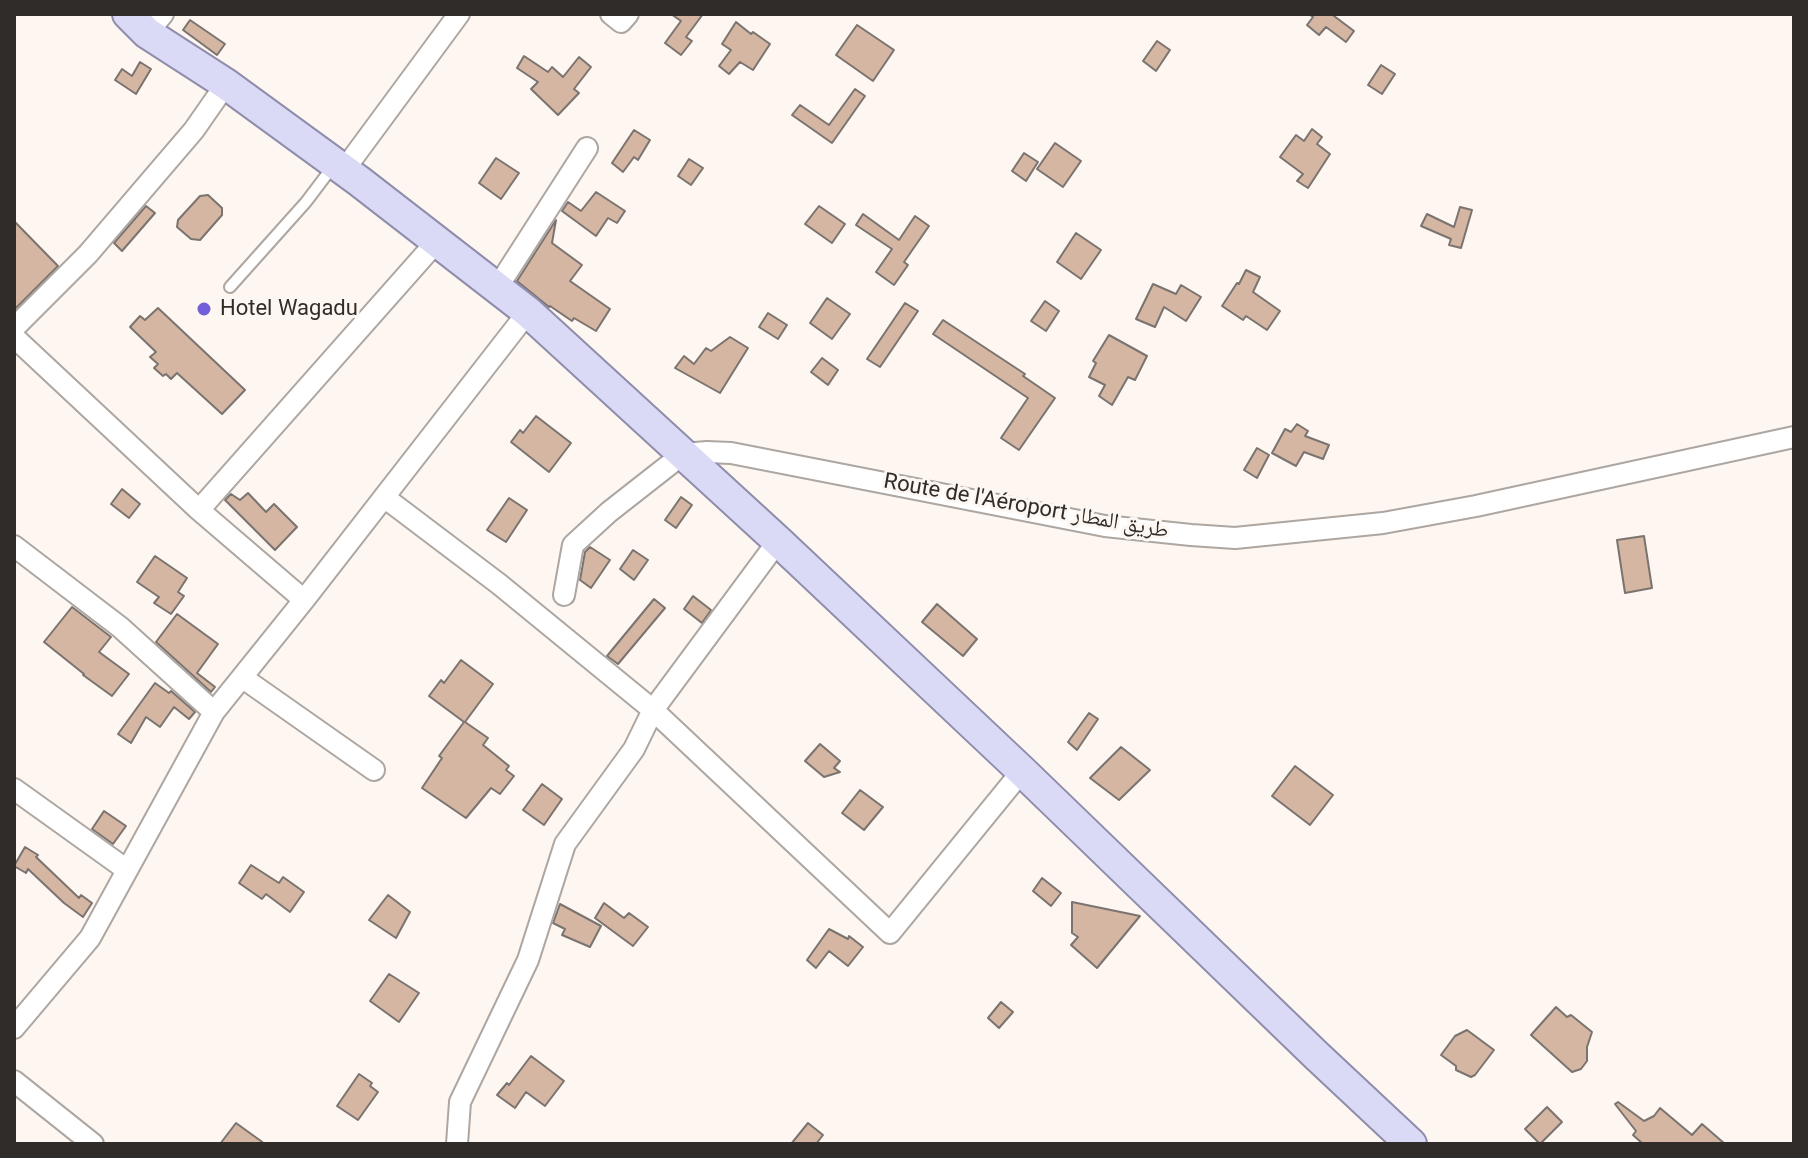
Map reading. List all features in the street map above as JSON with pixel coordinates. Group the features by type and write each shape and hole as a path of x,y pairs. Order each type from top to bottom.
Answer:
{"main road":[{"path":"146,20 226,84 438,240 528,312 778,541 1411,1144"}],"street":[{"path":"340,167 459,14"},
{"path":"611,14 621,22 628,14"},
{"path":"14,328 98,243 194,130 226,84"},
{"path":"497,288 587,148"},
{"path":"199,510 438,240"},
{"path":"14,1028 90,938 214,712 528,312"},
{"path":"14,337 199,510 304,600"},
{"name":"Route de l'Aéroport طريق المطار","path":"683,454 731,453 1105,526 1235,538 1352,527 1476,506 1794,437"},
{"path":"564,595 573,545 609,512 683,454"},
{"path":"384,497 499,584 653,710 890,933 1022,771"},
{"path":"457,1144 460,1102 528,960 565,844 634,749 653,710 778,541"},
{"path":"14,546 120,627 214,712"},
{"path":"243,678 374,770"},
{"path":"14,789 127,870"},
{"path":"14,1081 93,1144"}],"lane":[{"path":"230,287 340,167"}],"building":[{"path":"671,14 703,14 686,37 692,41 681,55 665,43 681,21"},
{"path":"1309,14 1336,14 1334,16 1354,31 1346,42 1326,27 1319,35 1307,25 1313,17"},
{"path":"190,20 225,44 217,55 183,30"},
{"path":"736,22 770,44 753,70 740,62 729,74 719,66 731,50 722,44"},
{"path":"857,25 894,50 873,81 836,55"},
{"path":"1157,41 1170,50 1156,71 1143,61"},
{"path":"524,56 548,72 552,67 563,77 579,57 591,67 574,89 579,93 558,115 531,89 538,82 517,68"},
{"path":"140,62 151,69 136,94 115,80 122,69 132,76"},
{"path":"1381,65 1395,74 1382,94 1368,85"},
{"path":"855,89 865,96 832,143 792,115 800,105 829,125"},
{"path":"1312,129 1322,137 1317,144 1330,154 1308,188 1297,181 1303,174 1280,157 1296,135 1304,141"},
{"path":"634,130 650,140 638,160 634,157 623,172 612,163"},
{"path":"1055,143 1081,161 1063,187 1037,169"},
{"path":"1024,153 1038,162 1026,181 1012,171"},
{"path":"496,158 519,173 501,199 479,183"},
{"path":"689,159 703,168 691,185 678,176"},
{"path":"596,192 625,211 617,223 608,218 596,236 562,211 568,202 581,211"},
{"path":"208,195 222,208 222,215 200,240 191,239 177,227 178,220 200,196"},
{"path":"146,206 155,213 122,251 114,243"},
{"path":"819,206 845,224 832,243 805,224"},
{"path":"1460,207 1472,210 1461,248 1449,245 1451,239 1421,226 1427,214 1454,227"},
{"path":"863,214 899,240 915,216 929,226 904,262 908,265 894,285 876,272 892,249 856,225"},
{"path":"556,220 552,243 582,265 570,281 610,309 596,331 549,307 517,281"},
{"path":"14,221 58,266 14,310"},
{"path":"1076,233 1101,250 1081,279 1057,262"},
{"path":"1246,270 1260,277 1253,292 1280,311 1267,330 1246,316 1243,320 1222,306"},
{"path":"1153,284 1176,294 1181,285 1201,297 1186,321 1164,307 1155,327 1136,319"},
{"path":"827,298 850,314 832,339 810,323"},
{"path":"1045,301 1059,311 1046,331 1031,321"},
{"path":"905,303 918,311 880,367 867,359"},
{"path":"158,308 245,390 222,414 177,373 171,379 154,368 158,364 150,357 156,352 130,327 140,316 145,320"},
{"path":"768,313 787,325 778,339 759,327"},
{"path":"943,320 1025,374 1023,376 1055,398 1019,450 1001,438 1028,398 933,334"},
{"path":"1109,335 1147,356 1135,380 1128,377 1112,405 1099,396 1105,385 1089,377 1096,363 1093,361"},
{"path":"730,337 748,348 720,393 675,368 684,356 694,364 706,348 711,351"},
{"path":"822,358 838,370 828,385 811,372"},
{"path":"536,416 571,443 549,472 511,442 520,430 523,433"},
{"path":"1297,424 1308,431 1305,436 1329,445 1323,459 1304,452 1296,466 1272,453 1285,429 1291,432"},
{"path":"1257,448 1269,455 1257,478 1244,470"},
{"path":"122,489 140,504 129,518 111,504"},
{"path":"248,493 266,512 274,504 297,527 275,550 225,500 231,494 240,500"},
{"path":"681,497 692,505 676,528 665,520"},
{"path":"509,498 527,510 506,542 487,530"},
{"path":"1644,536 1652,588 1625,593 1617,540"},
{"path":"590,547 610,560 591,588 580,580 585,552"},
{"path":"633,550 648,560 634,580 620,569"},
{"path":"155,556 187,578 178,592 184,596 171,614 154,603 159,597 137,582"},
{"path":"693,596 711,610 702,623 684,609"},
{"path":"654,599 665,608 618,664 607,656"},
{"path":"937,604 977,639 963,656 922,622"},
{"path":"72,607 111,637 99,652 129,674 112,696 44,642"},
{"path":"177,614 218,644 197,673 215,687 211,692 156,642"},
{"path":"461,660 493,684 465,722 488,738 483,745 509,766 506,770 514,776 500,794 491,788 466,818 422,788 442,758 439,756 464,722 429,696 441,680 444,683"},
{"path":"155,683 169,693 171,691 195,712 189,719 174,707 160,727 146,717 131,743 118,734"},
{"path":"1089,713 1098,719 1077,750 1068,742"},
{"path":"820,744 840,761 834,768 840,772 824,777 805,761"},
{"path":"1121,747 1150,770 1119,800 1090,778"},
{"path":"1295,766 1333,795 1310,825 1272,796"},
{"path":"542,784 562,799 544,825 523,810"},
{"path":"860,790 883,807 864,830 842,813"},
{"path":"104,811 126,826 113,844 92,829"},
{"path":"25,847 38,855 36,857 79,898 81,895 92,903 83,917 28,869 26,873 14,866"},
{"path":"251,865 279,883 283,877 304,892 290,912 266,894 262,899 239,883"},
{"path":"1042,878 1061,893 1051,906 1033,891"},
{"path":"388,895 410,912 396,938 369,920"},
{"path":"1072,902 1140,916 1097,968 1071,945 1078,937 1072,933"},
{"path":"604,903 624,918 629,913 648,927 633,946 595,918"},
{"path":"560,904 601,926 590,947 562,935 565,929 553,923"},
{"path":"829,929 848,939 849,936 863,947 848,966 829,951 816,968 807,960"},
{"path":"389,974 419,993 399,1022 370,1001"},
{"path":"1001,1002 1013,1012 999,1028 988,1018"},
{"path":"1556,1007 1592,1032 1587,1061 1581,1069 1572,1072 1531,1035"},
{"path":"1467,1030 1494,1050 1471,1077 1456,1070 1456,1066 1441,1055 1455,1036"},
{"path":"531,1056 564,1081 545,1106 526,1092 515,1108 497,1095 507,1083 509,1085"},
{"path":"359,1074 372,1083 370,1086 378,1092 358,1120 337,1106"},
{"path":"1618,1102 1644,1121 1654,1116 1660,1108 1692,1135 1702,1124 1725,1144 1643,1144 1633,1135 1636,1131 1615,1104"},
{"path":"1547,1107 1562,1122 1540,1144 1525,1129"},
{"path":"236,1123 265,1144 220,1144"},
{"path":"808,1123 823,1135 816,1144 791,1144"}],"place":[{"name":"Hotel Wagadu","path":"204,309"}]}
